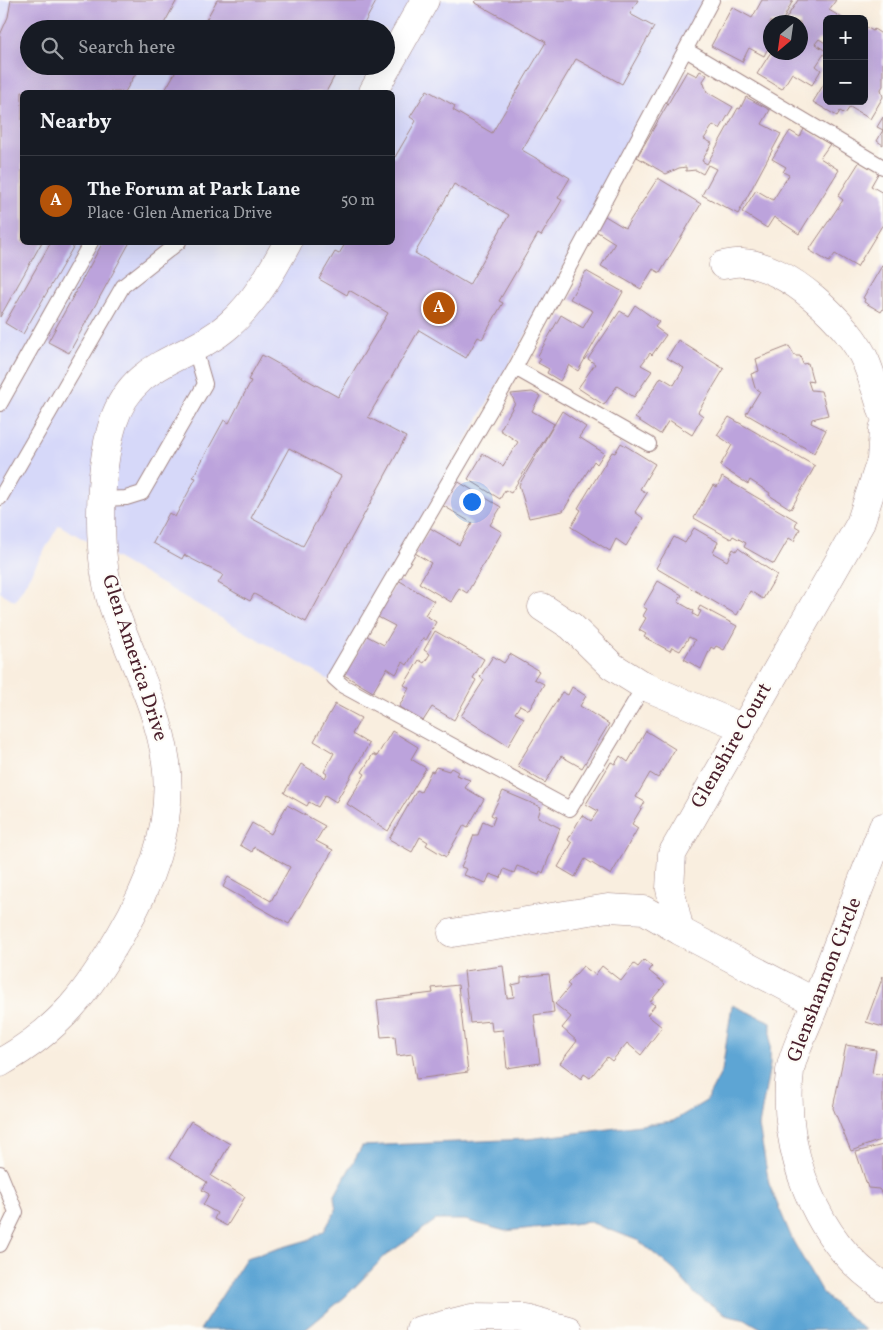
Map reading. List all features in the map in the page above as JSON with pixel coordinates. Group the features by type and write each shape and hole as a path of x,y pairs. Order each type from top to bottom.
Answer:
{"street":[{"path":"395,53 425,0"},
{"path":"374,90 383,75"},
{"name":"Glen America Drive","path":"0,1063 29,1046 56,1024 76,1004 96,978 147,887 158,853 164,824 166,765 161,733 155,711 113,606 106,583 101,536 102,499 108,443 119,407 128,393 149,372 227,327 243,312 256,296 286,245"},
{"path":"723,265 743,262 762,268 798,285 836,318 866,361 883,413"},
{"name":"Glenshire Court","path":"680,931 670,889 672,854 860,524 881,460 883,428"},
{"path":"542,607 571,626 612,666 644,686 744,728"},
{"name":"Glenshannon Circle","path":"883,827 790,1070 789,1119 798,1164 816,1210 848,1257 883,1286"},
{"path":"452,933 608,908 644,910 815,1002"},
{"path":"420,1330 472,1317 524,1318 568,1330"}],"lane":[{"path":"644,686 570,809 343,686 334,678 514,368 712,0"},
{"path":"686,50 883,167"},
{"path":"0,404 89,245"},
{"path":"0,498 123,286 175,245"},
{"path":"102,499 126,498 142,493 205,384 194,346"},
{"path":"514,368 649,444"},
{"path":"0,1173 16,1212 0,1245"}],"shaded area":[{"path":"0,0 714,0 331,681 59,525 15,601 0,592"}],"water":[{"path":"732,1005 771,1022 770,1065 759,1126 769,1184 793,1241 823,1294 865,1330 764,1330 747,1320 728,1316 695,1294 675,1271 639,1241 590,1222 505,1231 465,1220 436,1220 385,1256 346,1296 305,1330 200,1330 246,1258 311,1239 324,1231 336,1210 334,1197 362,1146 528,1139 673,1121 706,1101 722,1071"}],"building":[{"path":"11,0 177,0 166,20 20,20 20,75 135,75 126,90 20,90 20,245 40,245 0,317 0,35 8,17"},
{"path":"217,0 377,0 366,20 206,20"},
{"path":"476,0 638,0 630,14 654,27 622,84 576,59 522,150 570,178 558,198 562,200 541,236 538,234 499,301 503,303 482,339 478,337 466,358 419,330 368,417 406,437 306,622 254,594 250,601 218,583 223,575 184,555 182,559 153,543 169,513 175,517 196,478 193,477 224,420 229,423 251,381 248,380 262,355 338,397 388,313 349,290 347,295 319,279 335,252 339,254 344,245 395,245 395,157 416,121 410,117 427,90 455,106 453,110 492,133 546,42 474,2","holes":["454,184 509,215 469,285 415,253","289,448 341,476 303,546 251,518"]},
{"path":"762,0 793,0 786,15 763,15 763,55 749,48 742,62 711,46 732,7 752,18"},
{"path":"798,0 836,0 829,10 837,15 823,15 823,42 819,39 815,44 823,49 823,56 816,66 821,70 812,85 792,73 782,89 757,74 766,60 808,60 808,15 788,15"},
{"path":"868,28 873,31 874,29 883,35 883,86 881,89 883,97 870,119 850,107 845,114 840,111 837,116 813,102 823,86 823,105 868,105"},
{"path":"687,71 697,76 700,71 707,75 703,81 707,92 733,107 720,129 713,125 704,139 712,143 702,161 707,164 746,97 770,110 762,124 781,134 738,214 702,195 716,169 708,165 703,174 696,170 686,171 686,167 666,174 637,157"},
{"path":"174,75 335,75 327,90 165,90"},
{"path":"883,117 883,130 877,127"},
{"path":"804,129 830,144 820,158 839,170 799,234 774,217 767,228 742,212 756,190 773,200 789,175 783,172 786,167 772,159 790,131 800,137"},
{"path":"883,130 883,145 877,141"},
{"path":"860,161 879,172 871,186 883,193 883,224 857,267 835,254 829,262 809,250 843,200 838,196"},
{"path":"658,178 701,204 660,273 653,269 641,289 601,266 615,243 596,231 605,216 625,228"},
{"path":"49,245 74,245 23,334 5,323"},
{"path":"101,245 128,245 69,353 48,342"},
{"path":"883,264 883,309 881,312 864,302 865,299 863,298"},
{"path":"586,271 623,292 578,371 569,365 560,381 547,373 549,369 538,363 541,359 537,357 561,315 583,328 593,311 570,299"},
{"path":"635,305 659,322 655,327 666,335 652,355 650,353 641,365 652,371 634,397 617,386 604,405 578,388 595,364 588,359 620,311 628,316"},
{"path":"678,340 724,369 698,412 703,416 692,435 669,420 660,434 635,418 661,377 674,385 684,368 667,358"},
{"path":"789,346 795,356 800,356 803,364 808,363 813,382 808,381 811,390 821,391 828,415 812,419 811,423 826,430 814,453 746,414 760,391 755,388 751,374 759,371 756,359"},
{"path":"532,392 540,396 532,411 554,424 511,493 505,490 500,499 468,479 483,454 503,466 518,442 500,430 515,403 511,394"},
{"path":"562,411 586,427 579,437 604,453 597,464 594,461 563,511 529,518 519,485"},
{"path":"729,417 815,466 791,509 750,480 748,484 720,466 732,445 717,435"},
{"path":"621,443 655,464 640,489 647,493 635,512 643,518 626,546 616,539 610,551 571,527 581,510 578,508 612,452 615,453"},
{"path":"722,477 797,521 795,526 800,529 794,541 789,538 774,564 744,547 746,543 733,536 731,539 694,518 713,485 717,487"},
{"path":"457,481 501,507 490,525 502,532 467,593 459,588 451,602 419,583 431,563 415,553 430,528 459,545 472,523 442,505"},
{"path":"694,528 718,542 713,553 727,561 733,549 736,551 738,548 777,575 763,599 750,591 737,615 656,568 674,537 685,543"},
{"path":"398,580 434,601 425,615 436,622 426,640 423,638 407,665 403,662 396,674 387,668 373,692 344,675 367,636 384,645 395,626 376,616"},
{"path":"658,581 682,595 678,602 694,611 693,614 698,617 701,611 698,610 700,606 737,626 724,650 716,646 714,649 711,647 701,669 684,659 695,640 689,637 680,651 672,647 670,651 644,637 646,634 639,630 646,618 643,616 647,609 643,607"},
{"path":"435,631 484,659 473,678 476,680 454,720 432,707 423,721 399,707 409,688 404,685 419,660 424,663 430,654 424,650"},
{"path":"510,654 539,671 534,679 544,684 529,710 520,705 515,713 524,718 508,746 461,716 484,680 480,677 493,656 504,663"},
{"path":"572,687 586,696 580,706 609,724 582,768 561,756 545,783 517,766 562,692 568,695"},
{"path":"335,704 361,718 352,734 369,744 336,802 325,795 318,807 309,802 307,806 284,793 301,764 325,778 327,774 324,772 334,753 314,741"},
{"path":"392,731 418,747 411,759 426,768 388,831 347,804 365,774 362,772 373,754 377,756"},
{"path":"646,731 675,749 658,778 650,773 636,797 645,802 632,824 638,828 611,875 585,859 575,877 558,867 572,843 568,840 582,815 591,821 598,811 586,804 611,762 615,764 620,756 628,762"},
{"path":"436,767 449,771 451,768 458,772 456,775 470,780 465,788 484,799 468,827 464,825 446,857 426,845 428,842 420,837 412,852 389,839 417,790 421,792 431,771 433,772"},
{"path":"503,791 541,807 538,817 560,828 543,873 540,871 539,874 517,866 514,873 504,869 501,878 490,874 486,883 464,875 467,869 461,867 474,835 478,835 483,821 492,825 495,817 491,815"},
{"path":"287,805 325,826 316,841 333,850 289,924 223,887 228,877 271,901 290,867 254,847 252,852 240,845 252,823 271,834"},
{"path":"644,960 652,967 649,971 665,984 650,1002 655,1005 647,1015 662,1027 641,1055 627,1043 612,1061 607,1057 590,1078 584,1074 581,1079 560,1063 577,1041 562,1028 571,1017 555,1004 570,986 567,984 583,966 595,975 602,966 621,981 634,964 638,967"},
{"path":"503,966 507,998 514,997 512,985 521,983 521,977 549,974 554,1012 534,1015 540,1063 507,1068 503,1030 492,1031 491,1021 470,1023 464,971"},
{"path":"883,976 883,1027 866,1022"},
{"path":"458,985 468,1072 416,1079 412,1054 397,1056 395,1036 381,1037 377,1000 433,993 432,988"},
{"path":"846,1045 876,1050 872,1073 883,1075 883,1139 851,1151 833,1108"},
{"path":"191,1121 230,1144 211,1176 245,1197 227,1226 214,1219 217,1213 203,1205 209,1194 202,1190 207,1182 169,1158"},
{"path":"883,1145 883,1195 879,1189 868,1188 856,1152"}],"place":[{"name":"The Forum at Park Lane","path":"439,308"}]}
